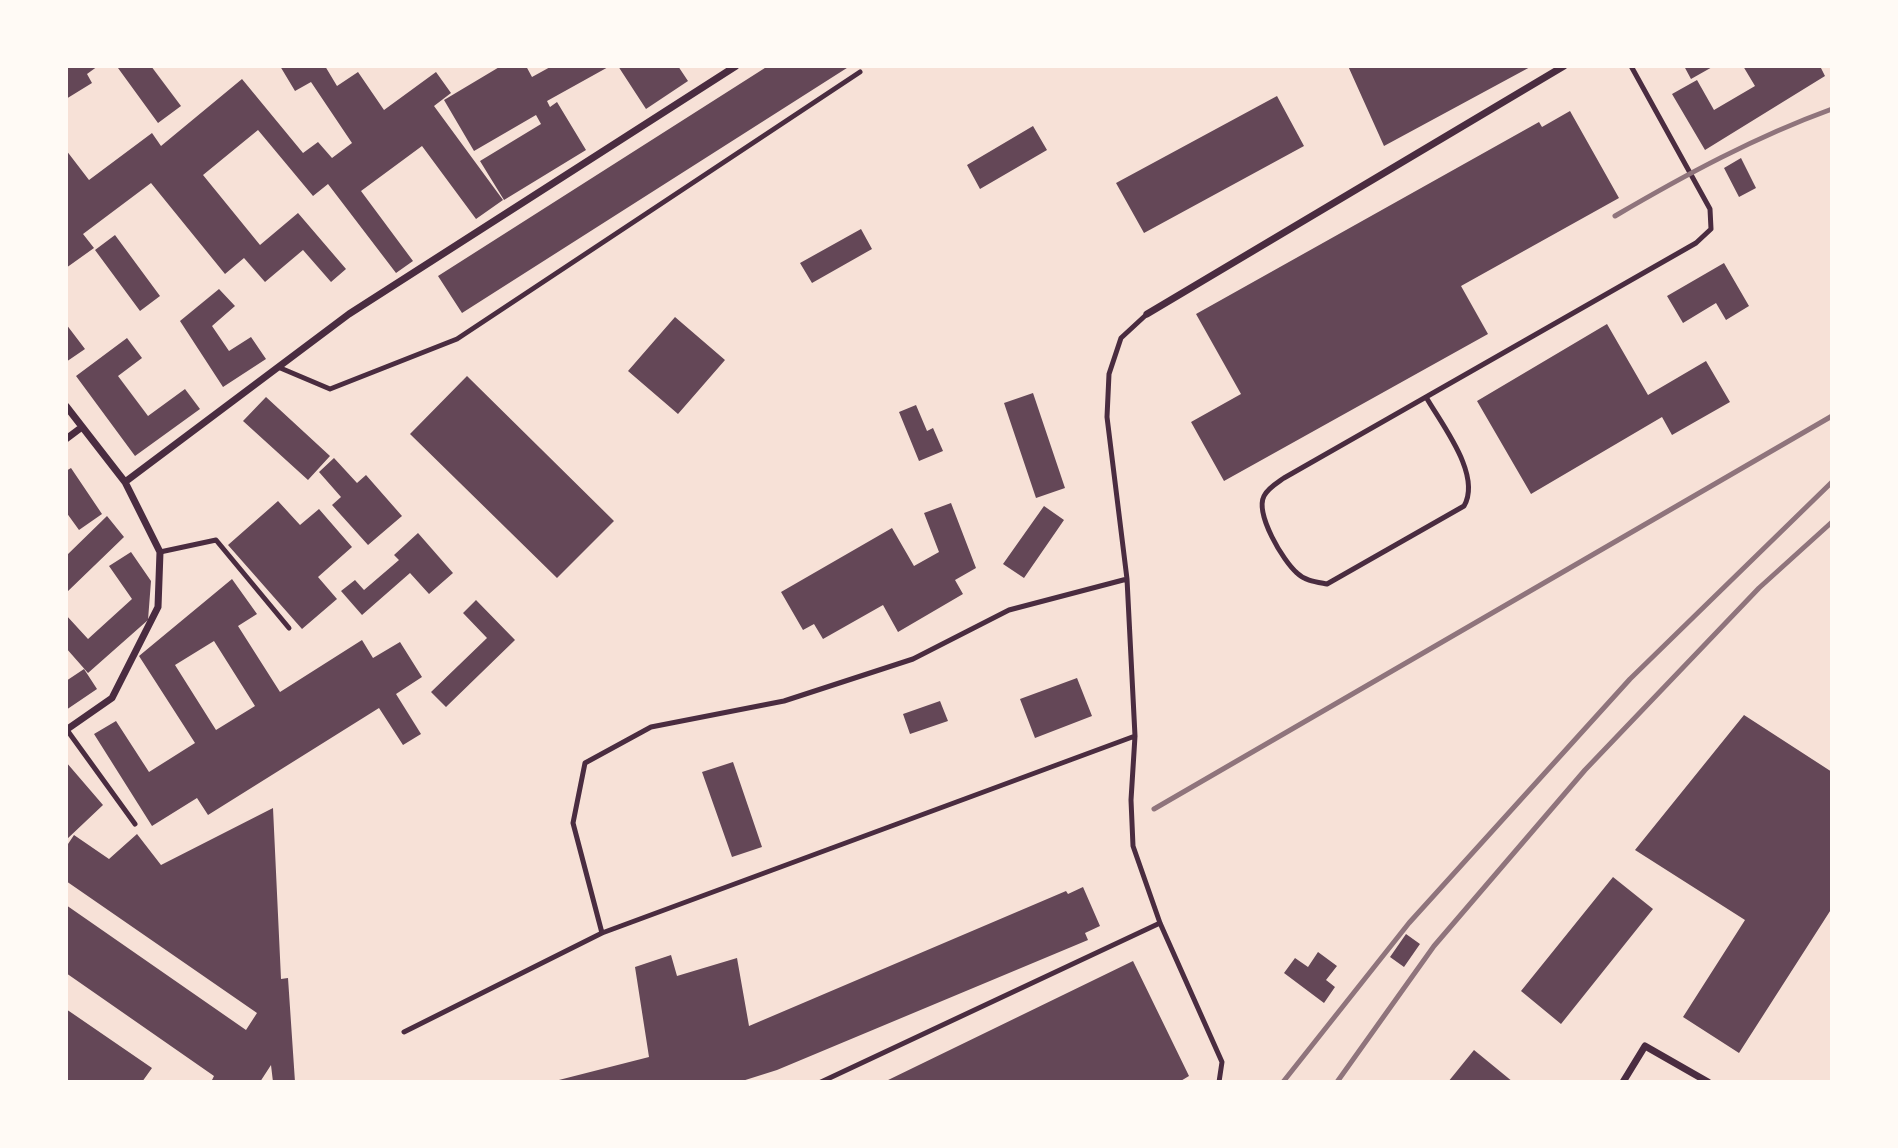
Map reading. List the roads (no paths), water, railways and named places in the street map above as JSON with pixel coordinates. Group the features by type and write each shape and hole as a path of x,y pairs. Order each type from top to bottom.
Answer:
{"street":[{"path":"125,482 349,314 736,66"},
{"path":"1147,314 1564,66"},
{"path":"66,406 125,482 160,552 158,607 111,698 67,730"},
{"path":"66,439 82,426"},
{"path":"1623,1082 1645,1046 1708,1082"}],"lane":[{"path":"1426,397 1466,470 1470,496 1464,506 1327,584 1312,582 1298,575 1270,532 1262,513 1263,498 1284,478 1426,397 1696,243 1711,229 1710,209 1631,66"},
{"path":"278,367 330,389 457,339 860,72"},
{"path":"1147,314 1121,338 1109,374 1107,417 1126,579 1135,736 1131,800 1133,846 1160,923 1222,1062 1220,1082"},
{"path":"160,552 216,540 289,628"},
{"path":"602,933 573,823 585,763 651,727 784,701 913,659 1009,610 1126,579"},
{"path":"67,730 135,824"},
{"path":"404,1032 602,933 1135,736"},
{"path":"821,1082 1160,923"}],"railway":[{"path":"1615,216 1721,158 1832,109"},
{"path":"1154,809 1832,416"},
{"path":"1283,1082 1409,923 1630,679 1832,482"},
{"path":"1337,1082 1434,946 1585,770 1759,588 1832,522"}]}
